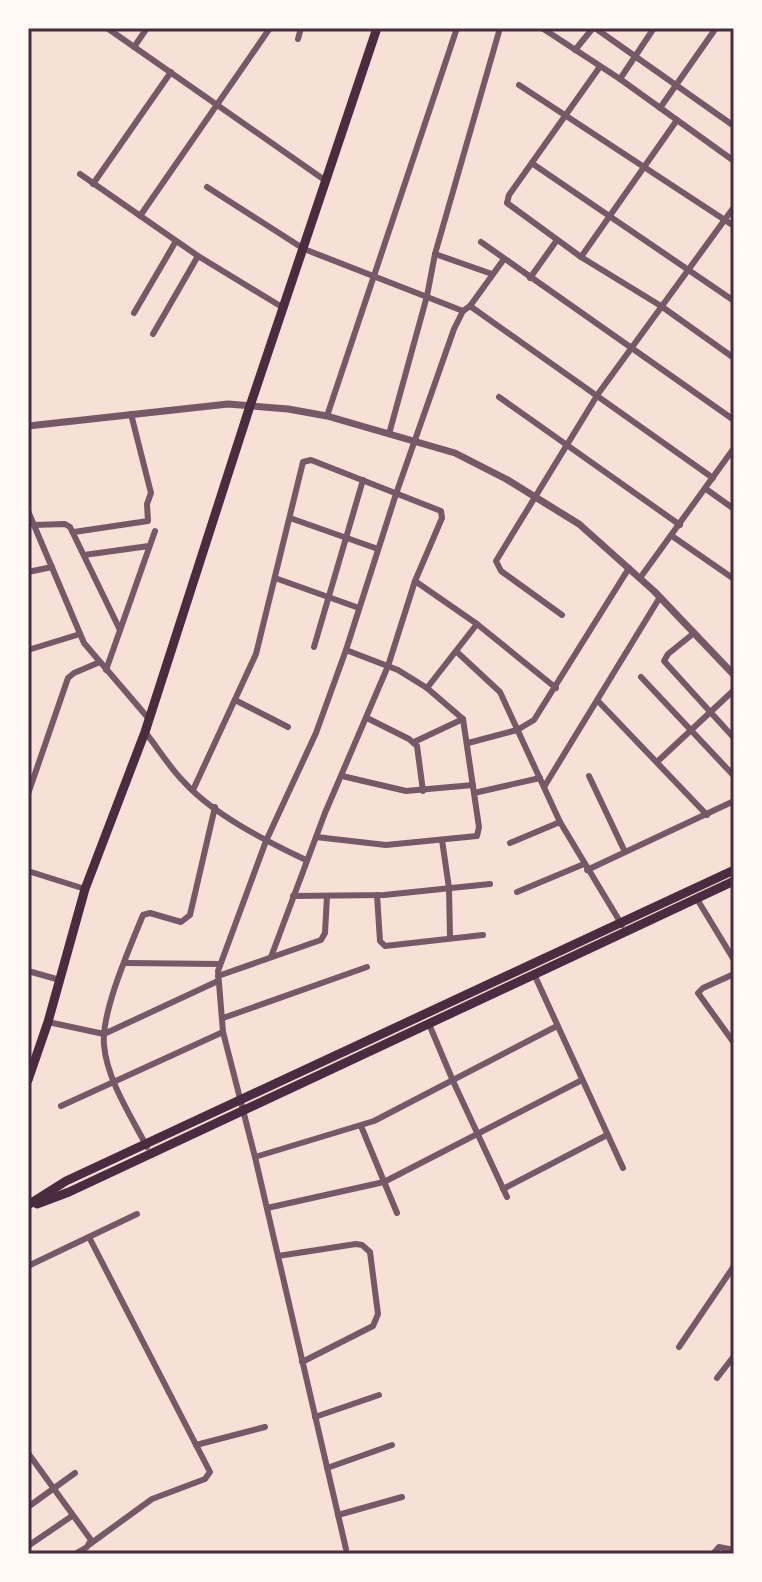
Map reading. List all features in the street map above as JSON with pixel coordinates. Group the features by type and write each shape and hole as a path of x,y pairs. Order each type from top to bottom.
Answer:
{"main road":[{"path":"28,1080 48,1022 85,889 145,732 282,307 377,28"},
{"path":"242,1105 429,1024 534,974 734,870"},
{"path":"28,1206 69,1192 148,1149 242,1105 623,928 734,881"}],"street":[{"path":"107,28 326,181"},
{"path":"134,47 147,28"},
{"path":"140,216 270,28"},
{"path":"298,39 301,28"},
{"path":"327,416 457,28"},
{"path":"389,434 427,296 435,254 500,28"},
{"path":"542,28 620,79 734,161"},
{"path":"575,50 594,28 734,126"},
{"path":"620,79 654,28"},
{"path":"660,108 716,28"},
{"path":"599,68 509,195 507,203 581,257 661,306 734,358"},
{"path":"93,184 171,72"},
{"path":"519,85 734,226"},
{"path":"581,257 677,120"},
{"path":"533,164 734,301"},
{"path":"80,174 198,256 282,307"},
{"path":"207,187 304,249 463,311"},
{"path":"562,615 497,566 498,557 598,394 734,207"},
{"path":"530,278 557,240"},
{"path":"134,313 176,241"},
{"path":"481,242 734,420"},
{"path":"435,254 492,274"},
{"path":"153,334 198,256"},
{"path":"346,1549 223,1032 218,979 220,964 266,841 316,733 454,329 463,311 470,306 504,259"},
{"path":"470,306 713,478"},
{"path":"499,397 680,525"},
{"path":"28,426 209,405 250,406 327,416 415,440 480,464 579,524 660,597 734,675"},
{"path":"74,532 148,521 147,504 151,493 131,414"},
{"path":"640,578 734,448"},
{"path":"193,790 256,654 301,467 306,460 437,508 443,513 415,581 388,666 306,860 271,957"},
{"path":"724,463 734,470"},
{"path":"314,647 363,480"},
{"path":"706,489 734,509"},
{"path":"28,511 80,634 106,670 149,719"},
{"path":"290,518 378,549"},
{"path":"34,525 65,524 74,532 120,630"},
{"path":"106,670 155,531"},
{"path":"672,536 734,579"},
{"path":"84,555 149,546"},
{"path":"28,572 52,567"},
{"path":"468,743 517,730 534,720 629,568"},
{"path":"275,578 359,608"},
{"path":"415,581 477,624 556,688"},
{"path":"544,787 660,597"},
{"path":"427,688 477,624"},
{"path":"694,633 664,661 734,738"},
{"path":"28,650 80,634"},
{"path":"316,837 386,845 477,836 474,789 463,719 427,688 388,666 346,650"},
{"path":"457,652 500,692 560,822 623,928"},
{"path":"28,794 68,678 100,662"},
{"path":"641,677 734,776"},
{"path":"658,761 734,690"},
{"path":"235,700 288,727"},
{"path":"598,701 707,815"},
{"path":"367,718 414,742 419,752 423,791"},
{"path":"414,742 463,719"},
{"path":"145,732 193,790 266,841 306,860"},
{"path":"342,776 395,790 423,791 474,789 540,778"},
{"path":"589,776 625,852"},
{"path":"517,892 625,852 734,801"},
{"path":"148,1149 114,1080 104,1044 108,1011 143,915 150,913 181,922 188,919 215,807"},
{"path":"510,843 560,822"},
{"path":"442,840 449,888 450,937"},
{"path":"28,871 85,889"},
{"path":"293,896 377,895 490,884"},
{"path":"377,895 381,945 483,935"},
{"path":"48,1022 104,1034 218,979 321,940 325,933 327,896"},
{"path":"697,899 734,960"},
{"path":"126,963 220,964"},
{"path":"223,1018 367,967"},
{"path":"28,971 60,980"},
{"path":"534,974 623,1168"},
{"path":"734,974 698,993 734,1043"},
{"path":"429,1024 507,1197"},
{"path":"255,1157 361,1126 390,1114 557,1026"},
{"path":"61,1106 223,1032"},
{"path":"267,1208 384,1182 582,1080"},
{"path":"361,1126 397,1213"},
{"path":"503,1189 607,1135"},
{"path":"28,1266 137,1214"},
{"path":"75,1554 152,1499 208,1478 210,1472 89,1237"},
{"path":"278,1256 356,1244 370,1252 378,1314 373,1326 302,1362"},
{"path":"679,1347 734,1266"},
{"path":"717,1378 734,1356"},
{"path":"315,1417 379,1395"},
{"path":"196,1445 265,1427"},
{"path":"327,1468 392,1445"},
{"path":"28,1453 89,1536 90,1544"},
{"path":"28,1507 75,1473"},
{"path":"338,1515 402,1497"},
{"path":"28,1546 72,1516"},
{"path":"713,1554 719,1547 734,1550"}]}
